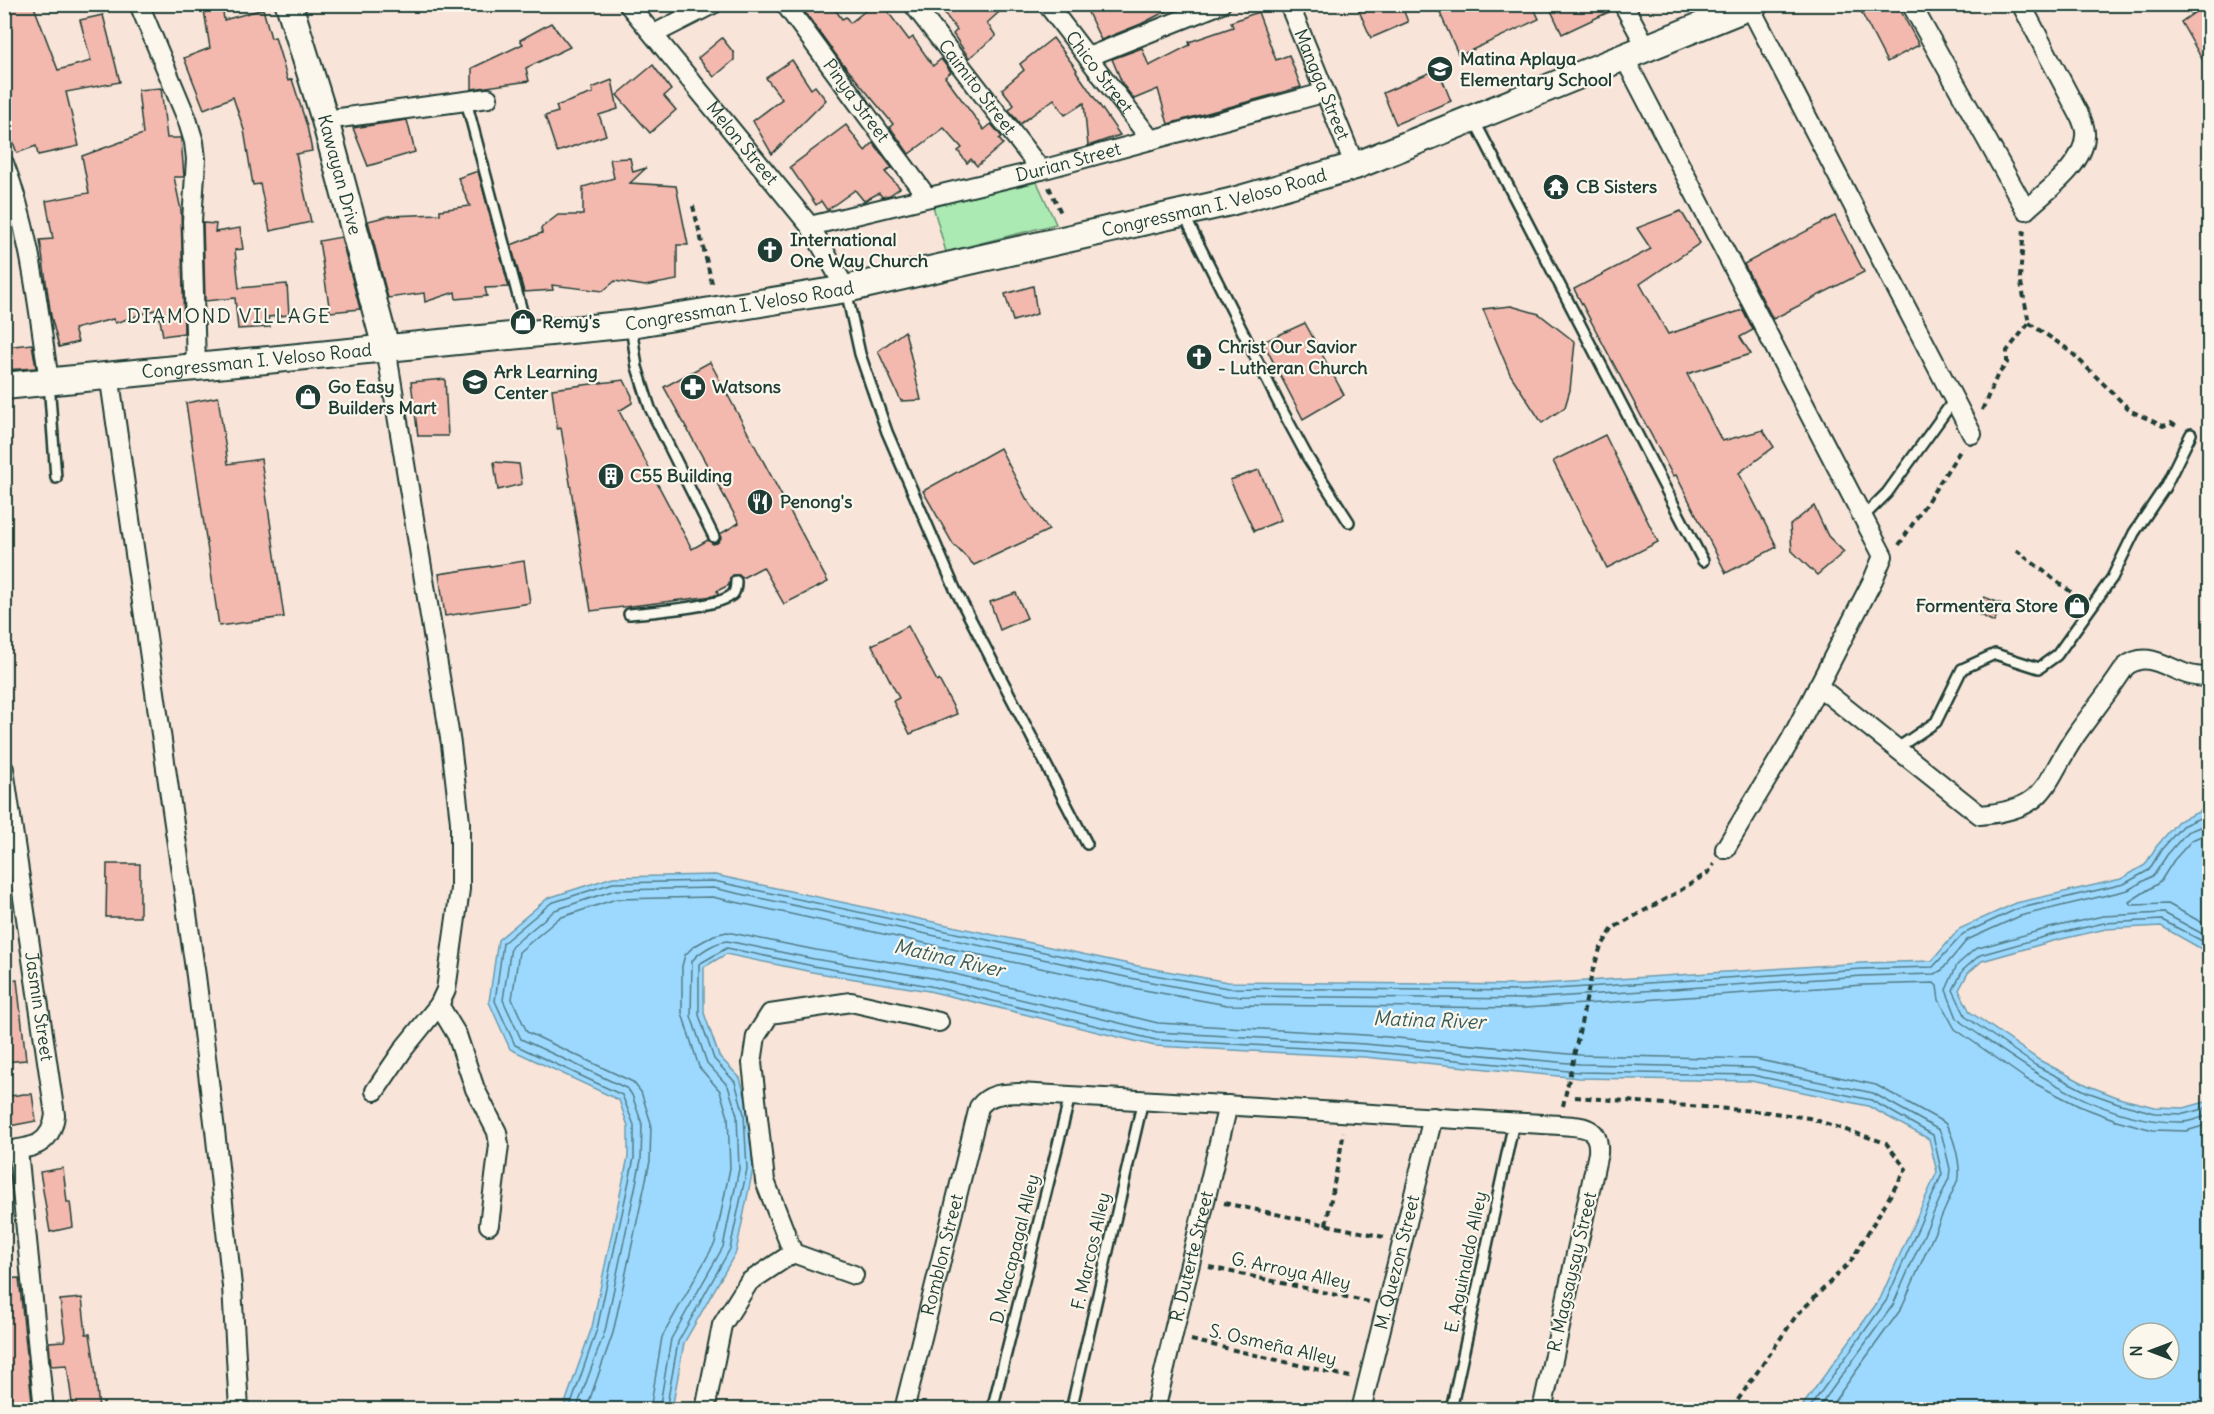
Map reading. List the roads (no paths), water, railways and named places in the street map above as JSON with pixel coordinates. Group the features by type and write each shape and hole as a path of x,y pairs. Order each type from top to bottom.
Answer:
{"main road":[{"name":"Kawayan Drive","path":"289,4 325,120 386,348"},
{"name":"Congressman I. Veloso Road","path":"4,386 631,324 846,289 1183,213 1289,186 1355,165 1753,6"}],"street":[{"path":"139,4 195,142 192,221 196,366"},
{"name":"Melon Street","path":"628,4 810,226 846,289"},
{"path":"654,34 713,4"},
{"name":"Pinya Street","path":"784,4 927,197"},
{"name":"Caimito Street","path":"913,4 1041,170"},
{"name":"Chico Street","path":"1047,4 1151,140"},
{"path":"1088,57 1221,4"},
{"name":"Mangga Street","path":"1289,4 1323,93 1355,165"},
{"path":"1623,4 1647,48"},
{"path":"1911,4 2026,210 2074,165 2082,152 2086,135 2081,118 2021,4"},
{"path":"1753,6 1972,434"},
{"path":"1624,57 1883,556 1791,741 1725,849"},
{"name":"Durian Street","path":"810,226 1041,170 1323,93"},
{"path":"325,120 488,98"},
{"path":"4,163 26,235 34,273 49,381"},
{"path":"375,1091 405,1047 439,1005 446,990 451,969 460,889 460,822 449,732 386,348"},
{"path":"109,374 216,1130 232,1286 239,1410"},
{"path":"1818,686 1980,815 2003,813 2024,805 2045,789 2074,737 2130,663 2146,659 2192,677 2210,676"},
{"name":"Jasmin Street","path":"4,769 55,1115 53,1128 47,1139 35,1145 11,1150"},
{"path":"854,1275 793,1253 765,1181 752,1063 756,1036 770,1014 851,1002 939,1022"},
{"path":"439,1005 458,1035 476,1089 497,1132 500,1145 489,1225"},
{"name":"Romblon Street","path":"904,1410 979,1107 985,1099 992,1095 1019,1093 1070,1096"},
{"path":"1070,1096 1514,1122"},
{"name":"R. Duterte Street","path":"1155,1410 1228,1105"},
{"name":"M. Quezon Street","path":"1361,1410 1433,1117"},
{"name":"R. Magsaysay Street","path":"1514,1122 1582,1127 1591,1130 1596,1135 1599,1144 1542,1410"},
{"path":"11,1150 44,1410"},
{"path":"705,1410 722,1325 749,1282 793,1253"}],"lane":[{"path":"466,101 528,334"},
{"path":"1473,118 1703,561"},
{"path":"1183,213 1281,408 1308,458 1349,522"},
{"path":"846,289 860,354 887,432 946,568 1087,844"},
{"path":"631,324 637,368 650,408 714,537"},
{"path":"49,381 56,478"},
{"path":"1863,517 1887,493 1954,400"},
{"path":"1896,749 1936,722 1962,669 1995,654 2039,668 2057,655 2112,578 2134,533 2165,487 2192,434"},
{"path":"629,614 703,605 726,599 735,590 736,581"},
{"name":"D. Macapagal Alley","path":"992,1410 1070,1096"},
{"name":"F. Marcos Alley","path":"1071,1410 1143,1100"},
{"name":"E. Aguinaldo Alley","path":"1450,1410 1514,1122"}],"water":[{"name":"Matina River","path":"2203,810 2209,810 2209,951 2205,951 2161,926 2106,929 1982,961 1968,973 1959,990 1970,1012 2039,1060 2089,1086 2122,1099 2155,1107 2184,1108 2209,1101 2209,1409 1800,1409 1880,1299 1937,1172 1929,1139 1868,1106 1751,1081 1579,1078 1364,1057 1155,1046 929,991 812,972 726,954 704,967 704,1013 719,1056 740,1078 750,1113 753,1169 736,1252 684,1343 672,1409 563,1409 592,1327 628,1157 628,1126 619,1100 510,1049 489,1002 498,940 548,898 613,877 715,875 1138,966 1228,982 1524,985 1862,963 1932,961 1959,929 2016,903 2121,879 2145,865 2156,847 2178,821"}],"place":[{"name":"Matina Aplaya Elementary School","path":"1440,69"},
{"name":"CB Sisters","path":"1556,187"},
{"name":"International One Way Church","path":"770,250"},
{"name":"Remy's","path":"523,322"},
{"name":"Christ Our Savior - Lutheran Church","path":"1199,357"},
{"name":"Ark Learning Center","path":"475,382"},
{"name":"Watsons","path":"693,387"},
{"name":"Go Easy Builders Mart","path":"308,397"},
{"name":"C55 Building","path":"611,476"},
{"name":"Penong's","path":"760,502"},
{"name":"Formentera Store","path":"2077,606"}],"district":[{"name":"DIAMOND VILLAGE","path":"229,316"}]}
